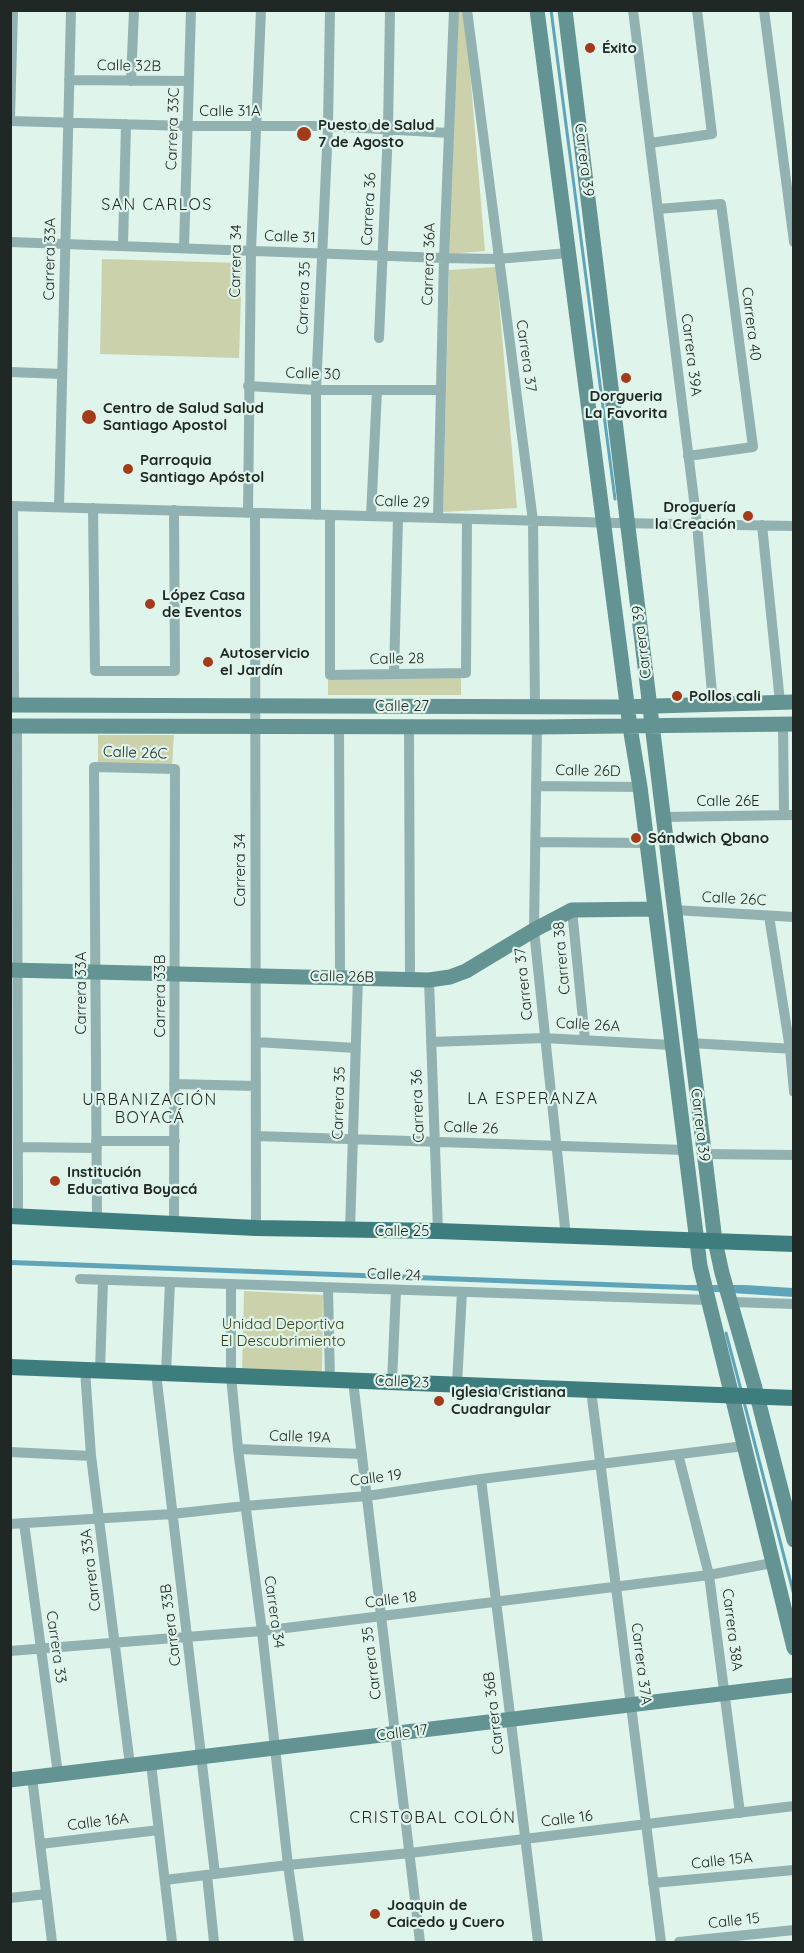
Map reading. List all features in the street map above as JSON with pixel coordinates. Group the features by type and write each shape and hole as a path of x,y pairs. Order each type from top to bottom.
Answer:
{"main road":[{"name":"Carrera 39","path":"537,10 627,706 640,787 696,1241 706,1293 745,1396 794,1540"},
{"name":"Carrera 39","path":"565,10 715,1242 727,1289 745,1396 744,1446 794,1648"},
{"path":"601,501 605,507 615,510 625,502"},
{"path":"606,546 611,539 618,537 630,544"},
{"name":"Calle 27","path":"12,705 627,706 787,702"},
{"name":"Calle 27","path":"14,726 537,728 788,724"},
{"name":"Calle 26B","path":"14,970 429,980 450,977 466,971 572,910 655,909"},
{"name":"Calle 25","path":"14,1216 174,1222 256,1228 438,1231 794,1244"},
{"name":"Carrera 39","path":"696,1241 727,1289"},
{"name":"Calle 23","path":"10,1367 794,1398"},
{"name":"Calle 17","path":"10,1780 794,1685"}],"street":[{"path":"10,119 13,10"},
{"name":"Carrera 33A","path":"59,507 71,10"},
{"path":"131,81 134,10"},
{"name":"Carrera 33C","path":"184,249 191,10"},
{"name":"Carrera 34","path":"256,1228 255,706 248,386 255,126 261,10"},
{"name":"Carrera 35","path":"316,514 316,390 328,126 330,10"},
{"name":"Carrera 36","path":"379,338 388,130 390,10"},
{"name":"Carrera 36A","path":"438,518 444,258 454,10"},
{"name":"Carrera 37","path":"467,10 497,259 533,520 535,706"},
{"name":"Carrera 39A","path":"633,10 697,524 712,704"},
{"path":"650,142 712,134 697,10"},
{"path":"764,10 791,194 794,242"},
{"name":"Calle 32B","path":"69,80 189,81"},
{"name":"Calle 31A","path":"10,119 188,126 328,126 449,134"},
{"path":"123,245 126,124"},
{"name":"Carrera 40","path":"658,209 721,204 753,447 688,456"},
{"name":"Calle 31","path":"10,242 444,258 497,259 569,253"},
{"path":"10,372 62,374"},
{"name":"Calle 30","path":"248,386 316,390 441,390"},
{"path":"371,516 377,390"},
{"path":"12,506 12,705"},
{"name":"Calle 29","path":"12,506 604,523 794,526"},
{"path":"93,508 95,671 175,670 174,510"},
{"name":"Calle 28","path":"330,515 330,675 466,674 467,519"},
{"path":"394,674 398,517"},
{"path":"762,525 787,702"},
{"path":"788,724 789,815"},
{"path":"14,726 14,1216"},
{"path":"339,728 339,977"},
{"path":"410,728 410,978"},
{"name":"Carrera 37","path":"537,728 534,930 566,1237"},
{"name":"Carrera 33A","path":"94,767 97,1219"},
{"name":"Calle 26C","path":"94,767 175,769"},
{"name":"Carrera 33B","path":"174,1222 175,769"},
{"name":"Calle 26D","path":"536,786 640,787"},
{"name":"Calle 26E","path":"662,817 789,815"},
{"path":"535,842 647,843"},
{"name":"Carrera 38","path":"572,910 585,1040"},
{"name":"Calle 26C","path":"674,910 794,917"},
{"path":"769,916 791,1049 794,1092"},
{"name":"Carrera 35","path":"350,1230 358,977"},
{"name":"Carrera 36","path":"429,980 438,1231"},
{"name":"Calle 26A","path":"431,1042 544,1038 671,1045"},
{"path":"256,1042 356,1048"},
{"path":"690,1043 791,1049"},
{"path":"174,1084 256,1086"},
{"name":"Calle 26","path":"256,1136 685,1150"},
{"path":"15,1142 97,1144 175,1141"},
{"path":"704,1154 794,1155"},
{"name":"Calle 24","path":"80,1279 462,1292 706,1293"},
{"name":"Carrera 33A","path":"103,1280 93,1370 91,1456 130,1765"},
{"name":"Carrera 33B","path":"170,1282 161,1373 172,1514 201,1757 214,1942"},
{"name":"Carrera 34","path":"231,1284 231,1376 238,1449 299,1942"},
{"path":"328,1288 330,1380"},
{"path":"727,1289 794,1304"},
{"path":"392,1382 396,1290"},
{"path":"457,1384 462,1292"},
{"name":"Carrera 35","path":"353,1381 420,1942"},
{"name":"Carrera 37A","path":"591,1390 661,1942"},
{"name":"Calle 19","path":"10,1524 172,1514 367,1496 481,1479 744,1446"},
{"name":"Calle 19A","path":"238,1449 362,1454"},
{"path":"10,1452 91,1456"},
{"name":"Carrera 38A","path":"678,1454 709,1575 740,1813"},
{"name":"Carrera 36B","path":"481,1479 537,1942"},
{"name":"Carrera 33","path":"24,1523 58,1774"},
{"name":"Calle 18","path":"10,1651 262,1631 709,1575 772,1563"},
{"path":"151,1764 172,1942"},
{"path":"32,1777 52,1942"},
{"name":"Calle 16","path":"165,1880 410,1853 794,1806"},
{"name":"Calle 16A","path":"40,1844 159,1830"},
{"name":"Calle 15A","path":"653,1883 794,1870"},
{"path":"10,1898 46,1894"},
{"name":"Calle 15","path":"679,1942 782,1937 794,1930"}],"green space":[{"path":"457,11 465,11 485,251 448,254"},
{"path":"102,259 242,263 239,358 100,354"},
{"path":"496,267 517,508 443,512 449,270"},
{"path":"461,677 461,695 328,695 328,678"},
{"path":"98,735 174,735 172,766 98,764"},
{"name":"Unidad Deportiva El Descubrimiento","path":"244,1291 323,1295 322,1374 242,1371"}],"water":[{"path":"11,1260 686,1285 745,1285 793,1288 794,1297 685,1290 11,1265"}],"waterway":[{"path":"551,10 615,499"},
{"path":"726,1333 741,1390"},
{"path":"744,1402 794,1595"}],"place":[{"name":"Éxito","path":"590,48"},
{"name":"Puesto de Salud 7 de Agosto","path":"304,134"},
{"name":"Dorgueria La Favorita","path":"626,378"},
{"name":"Centro de Salud Salud Santiago Apostol","path":"89,417"},
{"name":"Parroquia Santiago Apóstol","path":"128,469"},
{"name":"Droguería la Creación","path":"748,516"},
{"name":"López Casa de Eventos","path":"150,604"},
{"name":"Autoservicio el Jardín","path":"208,662"},
{"name":"Pollos cali","path":"677,696"},
{"name":"Sándwich Qbano","path":"636,838"},
{"name":"Institución Educativa Boyacá","path":"55,1181"},
{"name":"Iglesia Cristiana Cuadrangular","path":"439,1401"},
{"name":"Joaquin de Caicedo y Cuero","path":"375,1914"}],"district":[{"name":"SAN CARLOS","path":"157,205"},
{"name":"LA ESPERANZA","path":"533,1099"},
{"name":"URBANIZACIÓN BOYACÁ","path":"150,1109"},
{"name":"CRISTOBAL COLÓN","path":"433,1818"}]}
